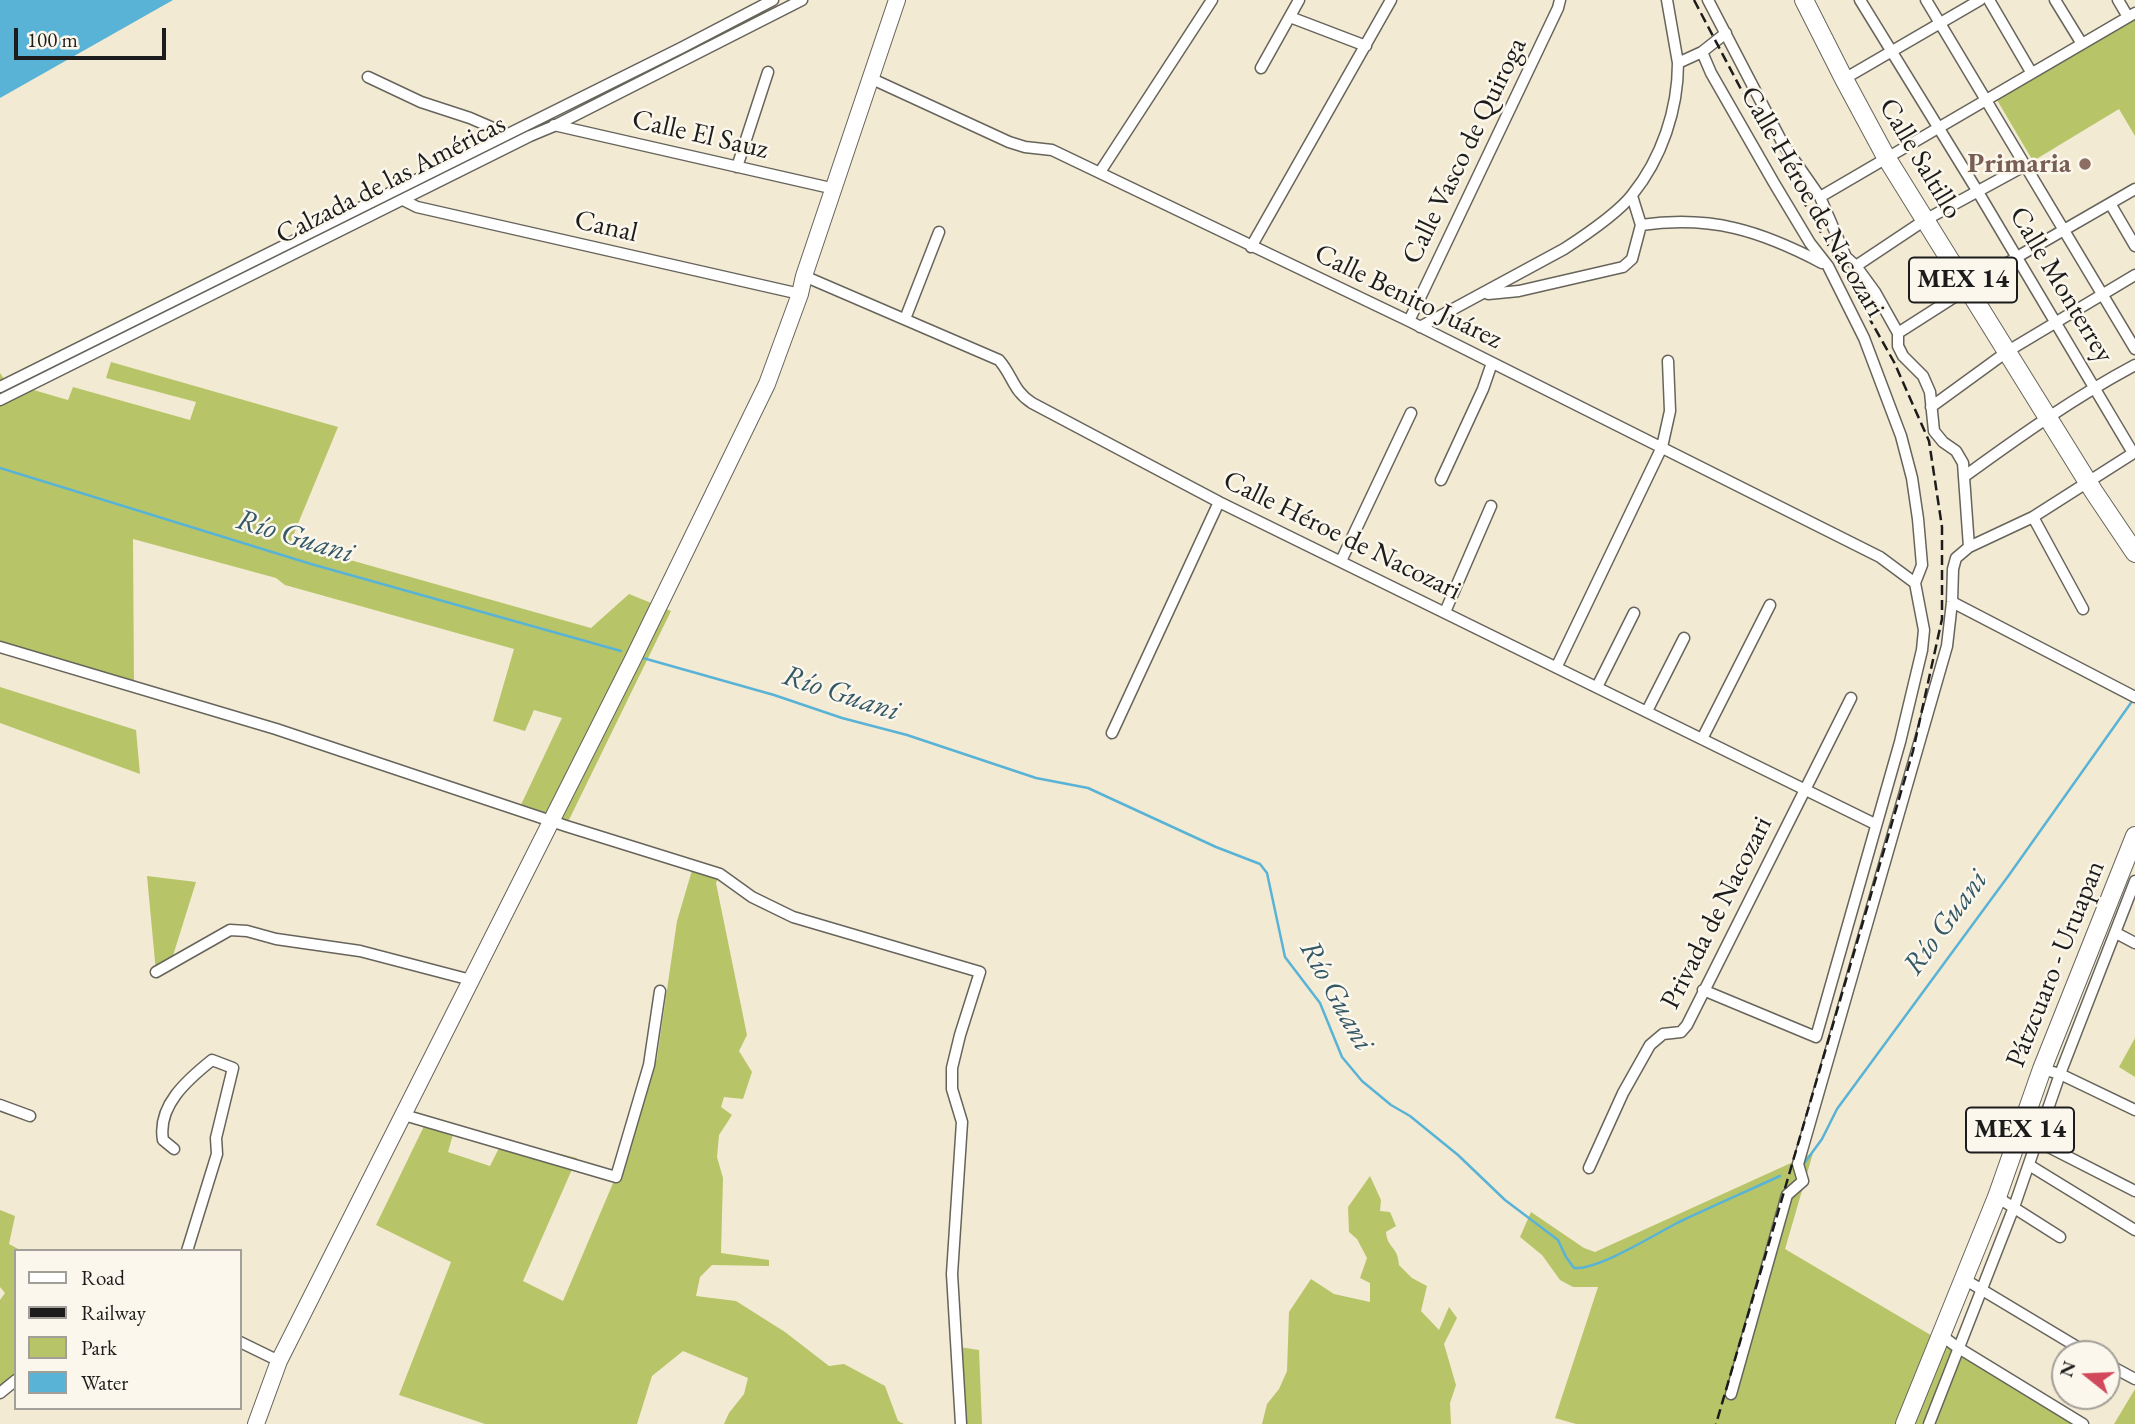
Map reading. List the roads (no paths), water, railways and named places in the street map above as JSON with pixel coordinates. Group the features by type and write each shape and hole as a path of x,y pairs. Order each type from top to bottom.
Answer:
{"main road":[{"path":"256,1424 279,1361 767,384 800,294 897,0"},
{"name":"Calle Saltillo","path":"1804,0 1886,158 2135,553"},
{"name":"Pátzcuaro - Uruapan","path":"1905,1424 1997,1197 2042,1069 2135,836"}],"street":[{"name":"Calzada de las Américas","path":"0,387 71,358 297,246 507,134 773,0"},
{"name":"Calzada de las Américas","path":"297,246 403,200 802,0"},
{"path":"1100,172 1212,0"},
{"path":"1261,68 1299,0"},
{"path":"1251,247 1391,0"},
{"name":"Calle Vasco de Quiroga","path":"1409,321 1517,98 1560,0"},
{"path":"1420,327 1485,294 1583,237 1632,196 1653,160 1673,113 1678,89 1678,63 1667,0"},
{"path":"1708,0 1783,144 1820,197 1846,257 1875,292 1898,333 1898,346 1903,356 1923,376 1930,392 1934,430 1943,442 1956,451 1963,463 1969,547"},
{"name":"Calle Monterrey","path":"1860,0 2134,452"},
{"path":"1926,0 2135,349"},
{"path":"1844,79 1980,0"},
{"path":"1989,0 2031,72"},
{"path":"2055,0 2082,44"},
{"path":"1820,197 2132,15 2118,0"},
{"path":"1290,17 1366,46"},
{"path":"1678,63 1702,52 1726,33"},
{"name":"Calle Héroe de Nacozari","path":"1702,52 1711,73 1780,193 1810,243 1828,266 1864,338 1901,436 1912,478 1922,565 1915,583 1924,630 1922,650 1900,742 1816,1037 1703,990"},
{"path":"737,167 768,72"},
{"path":"369,77 421,102 507,134"},
{"name":"Calle Benito Juárez","path":"870,78 1009,142 1052,150 1409,321 1880,557 1915,583"},
{"path":"550,113 554,126"},
{"name":"Calle El Sauz","path":"554,126 835,189"},
{"path":"1856,266 1926,220 2026,165"},
{"path":"1898,333 2017,257 2135,189"},
{"path":"1485,294 1519,291 1623,267 1632,259 1641,225 1632,196"},
{"name":"Canal","path":"403,200 417,207 800,294"},
{"path":"2111,205 2135,246"},
{"path":"1641,225 1672,220 1718,225 1761,234 1828,266"},
{"path":"905,319 939,233"},
{"path":"1931,407 2008,351 2135,275"},
{"name":"Calle Héroe de Nacozari","path":"804,276 999,360 1006,368 1016,390 1032,403 1219,502 1703,737 1875,824"},
{"name":"Calzada de las Américas","path":"0,400 71,358"},
{"path":"1557,666 1662,447 1670,411 1668,361"},
{"path":"1441,480 1483,389 1492,363"},
{"path":"1965,476 2049,415 2135,365"},
{"path":"1341,561 1411,413"},
{"path":"1731,1394 1787,1195 1800,1185 1802,1176 1798,1164 1947,646 1952,602 1952,569 1956,558 1969,547 2033,517 2134,452"},
{"path":"1112,733 1219,502"},
{"path":"1445,612 1492,506"},
{"path":"2033,517 2084,609"},
{"path":"1952,602 2133,696"},
{"path":"1703,737 1770,605"},
{"path":"1597,687 1634,613"},
{"path":"1647,711 1684,638"},
{"path":"0,648 276,729 720,874 752,897 793,917 980,972 952,1068 952,1089 962,1122 952,1273 961,1424"},
{"name":"Privada de Nacozari","path":"1589,1168 1623,1093 1650,1045 1664,1034 1681,1032 1687,1025 1851,698"},
{"path":"1929,1424 2014,1207 2060,1074 2135,881"},
{"path":"156,972 230,930 360,951 471,980"},
{"path":"2116,933 2135,943"},
{"path":"404,1115 616,1177 649,1065 660,991"},
{"path":"174,1149 163,1140 161,1126 166,1111 178,1092 212,1060 233,1068 216,1138 217,1154 188,1249"},
{"path":"2042,1069 2060,1074 2135,1110"},
{"path":"0,1105 30,1116"},
{"path":"2037,1141 2135,1191"},
{"path":"2029,1165 2135,1230"},
{"path":"1997,1197 2060,1237"},
{"path":"1964,1279 2066,1340"},
{"path":"1941,1335 2083,1424"},
{"path":"242,1343 279,1361"},
{"path":"0,1393 14,1382"}],"water":[{"path":"0,0 173,0 0,98"}],"waterway":[{"name":"Río Guani","path":"0,468 311,564 621,651"},
{"name":"Río Guani","path":"643,658 907,735 1036,778 1088,788 1216,847 1260,864 1267,873 1285,957 1320,1003 1342,1057 1362,1081 1391,1105 1410,1116 1458,1155 1505,1200 1558,1240 1574,1268 1597,1264 1611,1258 1677,1223 1780,1176"},
{"name":"Río Guani","path":"1803,1165 1822,1139 1837,1109 2009,875 2133,700"}],"railway":[{"path":"1694,0 1753,112 1894,362 1929,441 1942,527 1942,619 1913,751 1716,1424"}],"place":[{"name":"Primaria","path":"2085,164"}]}
